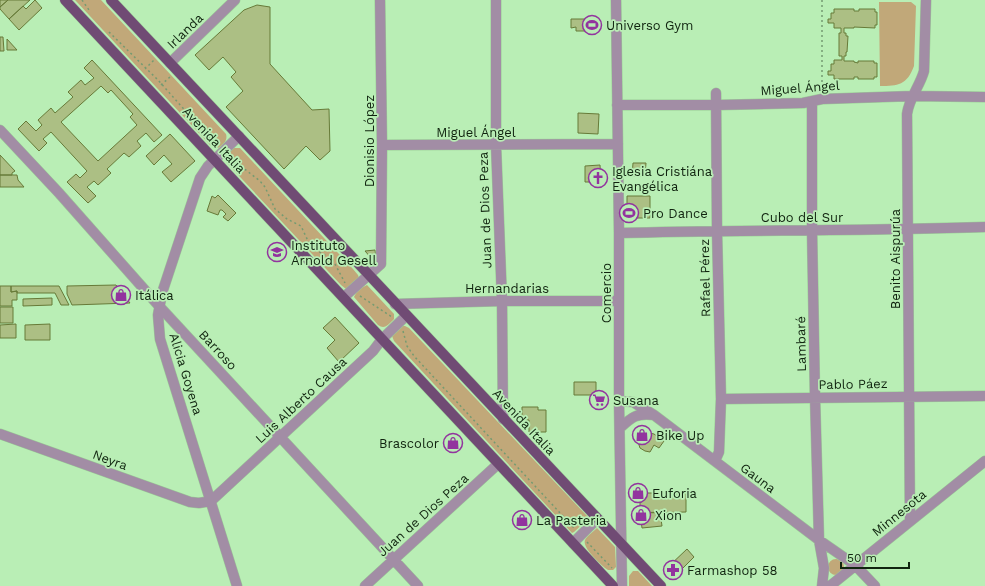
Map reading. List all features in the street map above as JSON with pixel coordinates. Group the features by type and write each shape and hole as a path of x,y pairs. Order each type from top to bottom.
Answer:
{"main road":[{"name":"Avenida Italia","path":"65,0 613,586"},
{"name":"Avenida Italia","path":"111,0 661,586"}],"street":[{"name":"Irlanda","path":"174,67 235,0"},
{"name":"Dionisio López","path":"369,276 381,264 382,145 380,0"},
{"name":"Juan de Dios Peza","path":"496,0 496,144 502,301 503,419"},
{"name":"Comercio","path":"616,0 622,586"},
{"name":"Benito Aispurúa","path":"910,521 907,114 909,102 922,78 924,71 926,0"},
{"name":"Rafael Pérez","path":"715,461 719,452 721,399 717,230 716,93"},
{"name":"Miguel Ángel","path":"617,105 803,103 817,100 913,96 985,97"},
{"name":"Lambaré","path":"817,100 812,229 819,540 823,564 822,586"},
{"name":"Barroso","path":"0,130 59,193 159,306 418,586"},
{"name":"Alicia Goyena","path":"238,586 160,339 159,306 200,178 203,172 239,136"},
{"name":"Miguel Ángel","path":"382,145 618,144"},
{"name":"Cubo del Sur","path":"619,233 717,230 985,227"},
{"path":"344,297 369,276"},
{"name":"Hernandarias","path":"395,304 502,301 619,301"},
{"name":"Luis Alberto Causa","path":"211,501 372,351 406,316"},
{"name":"Pablo Páez","path":"721,399 985,396"},
{"name":"Gauna","path":"619,401 633,402 654,415 819,540 855,565 875,586"},
{"path":"620,428 634,416 644,414 654,415"},
{"name":"Neyra","path":"0,434 190,502 199,503 211,501"},
{"name":"Minnesota","path":"830,586 985,460"},
{"name":"Juan de Dios Peza","path":"365,586 498,464"},
{"path":"573,543 597,519"}],"path":[{"path":"817,100 822,0"},
{"path":"137,76 161,53"},
{"path":"153,93 174,67"}],"shaded area":[{"path":"75,0 101,0 226,134 226,141 218,148 210,145"},
{"path":"879,2 911,2 916,6 914,66 905,81 892,86 880,86"},
{"path":"233,148 240,148 353,269 359,278 346,289 341,285 227,163 226,155"},
{"path":"367,285 394,314 394,319 385,327 378,325 354,297 359,290"},
{"path":"402,326 409,328 588,517 587,520 574,532 572,533 394,341 392,336"},
{"path":"597,528 615,547 616,567 613,570 608,570 605,568 586,547 585,540"},
{"path":"836,559 843,564 844,567 839,574 836,575 829,570 828,567 833,560"},
{"path":"633,571 638,571 652,586 629,586 629,576"}],"building":[{"path":"0,0 8,0 0,7"},
{"path":"8,0 30,0 9,19 0,9 0,7"},
{"path":"35,0 42,8 19,30 9,19 23,6 26,9"},
{"path":"257,5 270,7 270,64 312,110 329,109 330,151 320,160 306,146 284,169 226,107 243,91 231,77 236,72 223,57 209,70 195,55 244,10"},
{"path":"834,9 854,9 854,11 859,11 859,9 875,9 875,12 877,12 877,25 875,25 875,28 844,28 844,33 848,36 847,52 846,56 844,56 844,61 854,61 858,63 858,61 874,61 874,63 877,63 877,77 874,77 874,79 858,79 858,77 854,77 854,79 834,79 834,75 828,75 828,71 831,71 831,64 834,64 834,60 842,60 842,56 839,56 839,33 841,33 841,28 834,28 834,23 828,23 828,19 831,19 831,13 834,13"},
{"path":"571,19 594,19 595,31 576,31 576,27 571,28"},
{"path":"0,37 3,37 4,51 0,51"},
{"path":"7,39 17,50 7,50"},
{"path":"92,60 162,135 154,142 146,133 137,141 141,146 129,157 124,153 107,169 111,173 98,185 94,181 87,187 96,196 88,203 67,182 76,174 80,178 87,171 51,132 43,139 47,143 39,151 18,129 26,121 36,131 42,125 38,120 51,108 55,113 73,97 68,92 81,80 85,85 94,78 84,68","holes":["101,86 108,93 111,90 133,114 130,117 137,125 98,161 61,122"]},
{"path":"578,113 599,114 598,134 578,133"},
{"path":"170,134 195,161 171,182 162,172 172,164 164,155 154,165 146,156"},
{"path":"0,155 15,171 12,175 0,175"},
{"path":"633,163 646,163 645,176 632,176"},
{"path":"600,165 601,182 585,182 585,166"},
{"path":"0,175 17,175 18,180 24,187 0,187"},
{"path":"218,195 236,213 228,221 223,217 226,214 222,210 220,210 218,215 207,211 212,196 215,198"},
{"path":"627,196 650,196 650,218 627,218"},
{"path":"375,250 376,257 373,260 365,251"},
{"path":"116,285 130,303 72,305 67,294 67,286"},
{"path":"0,286 11,286 11,292 17,291 17,300 12,300 12,306 0,306"},
{"path":"11,286 59,286 69,305 61,305 55,293 17,293 17,291 11,292"},
{"path":"52,298 52,305 23,306 23,299"},
{"path":"0,307 13,307 13,323 0,323"},
{"path":"335,317 359,343 339,362 327,348 335,340 323,328"},
{"path":"16,324 16,338 0,338 0,325"},
{"path":"50,324 50,340 25,340 25,325"},
{"path":"574,382 596,382 596,395 574,395"},
{"path":"522,407 538,407 538,410 546,410 546,432 529,432 529,420 522,420"},
{"path":"645,432 654,434 664,441 659,448 654,445 650,452 640,448 639,445 643,438 641,433"},
{"path":"640,493 686,493 686,512 640,513"},
{"path":"660,512 662,526 642,528 640,513"},
{"path":"687,549 694,557 676,575 668,567"}],"place":[{"name":"Universo Gym","path":"592,25"},
{"name":"Iglesia Cristiána Evangélica","path":"598,178"},
{"name":"Pro Dance","path":"629,213"},
{"name":"Instituto Arnold Gesell","path":"277,252"},
{"name":"Itálica","path":"121,295"},
{"name":"Susana","path":"599,400"},
{"name":"Bike Up","path":"642,435"},
{"name":"Brascolor","path":"453,443"},
{"name":"Euforia","path":"638,493"},
{"name":"Xion","path":"641,515"},
{"name":"La Pasteria","path":"522,520"},
{"name":"Farmashop 58","path":"673,570"}]}
